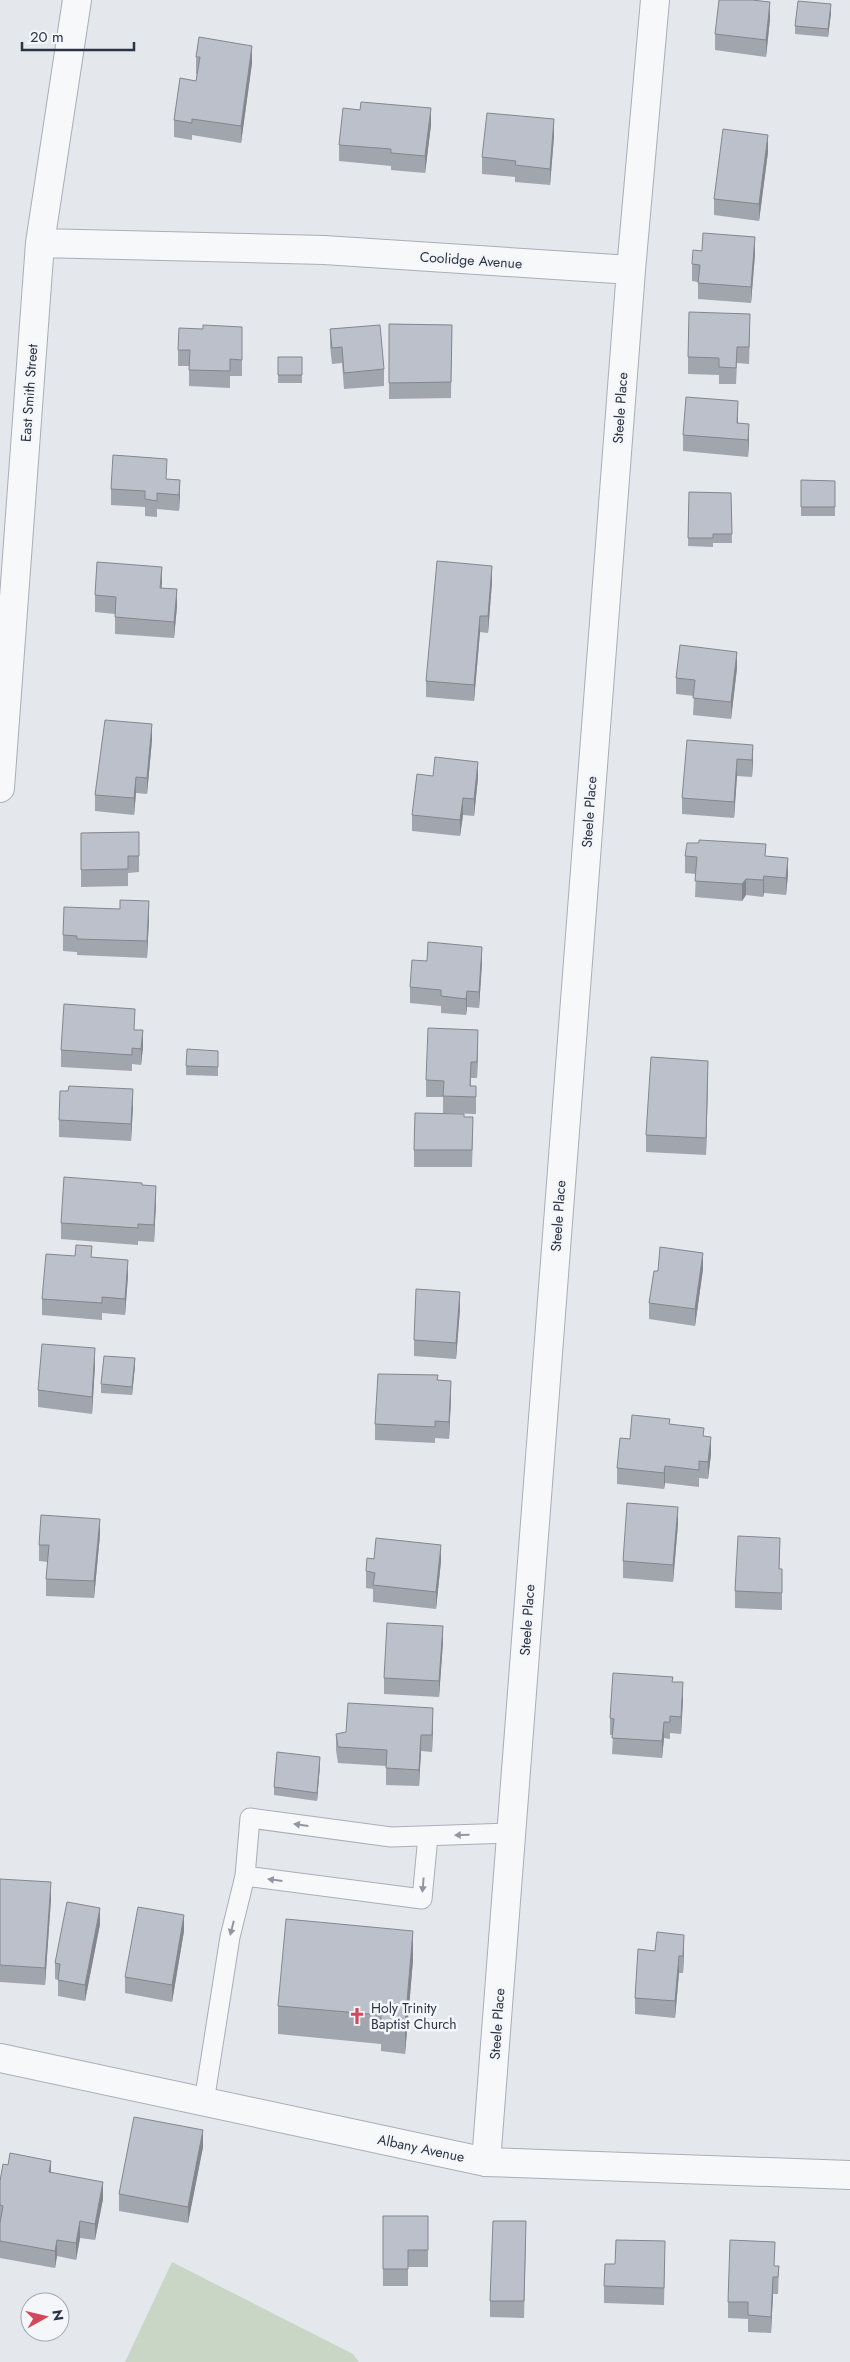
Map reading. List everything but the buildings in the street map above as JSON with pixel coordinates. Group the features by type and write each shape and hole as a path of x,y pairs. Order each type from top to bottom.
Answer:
{"street":[{"name":"East Smith Street","path":"0,788 40,243 77,0"},
{"path":"631,270 655,0"},
{"name":"Coolidge Avenue","path":"40,243 324,250 631,270"},
{"name":"Steele Place","path":"486,2162 631,270"},
{"name":"Albany Avenue","path":"0,2058 486,2162 850,2175"}],"lane":[{"path":"204,2102 230,1937 244,1876 250,1818 391,1837 511,1833"},
{"path":"244,1876 422,1898 428,1836"}],"green space":[{"path":"172,2262 353,2354 359,2362 125,2362"}],"place":[{"name":"Holy Trinity Baptist Church","path":"357,2016"}]}
